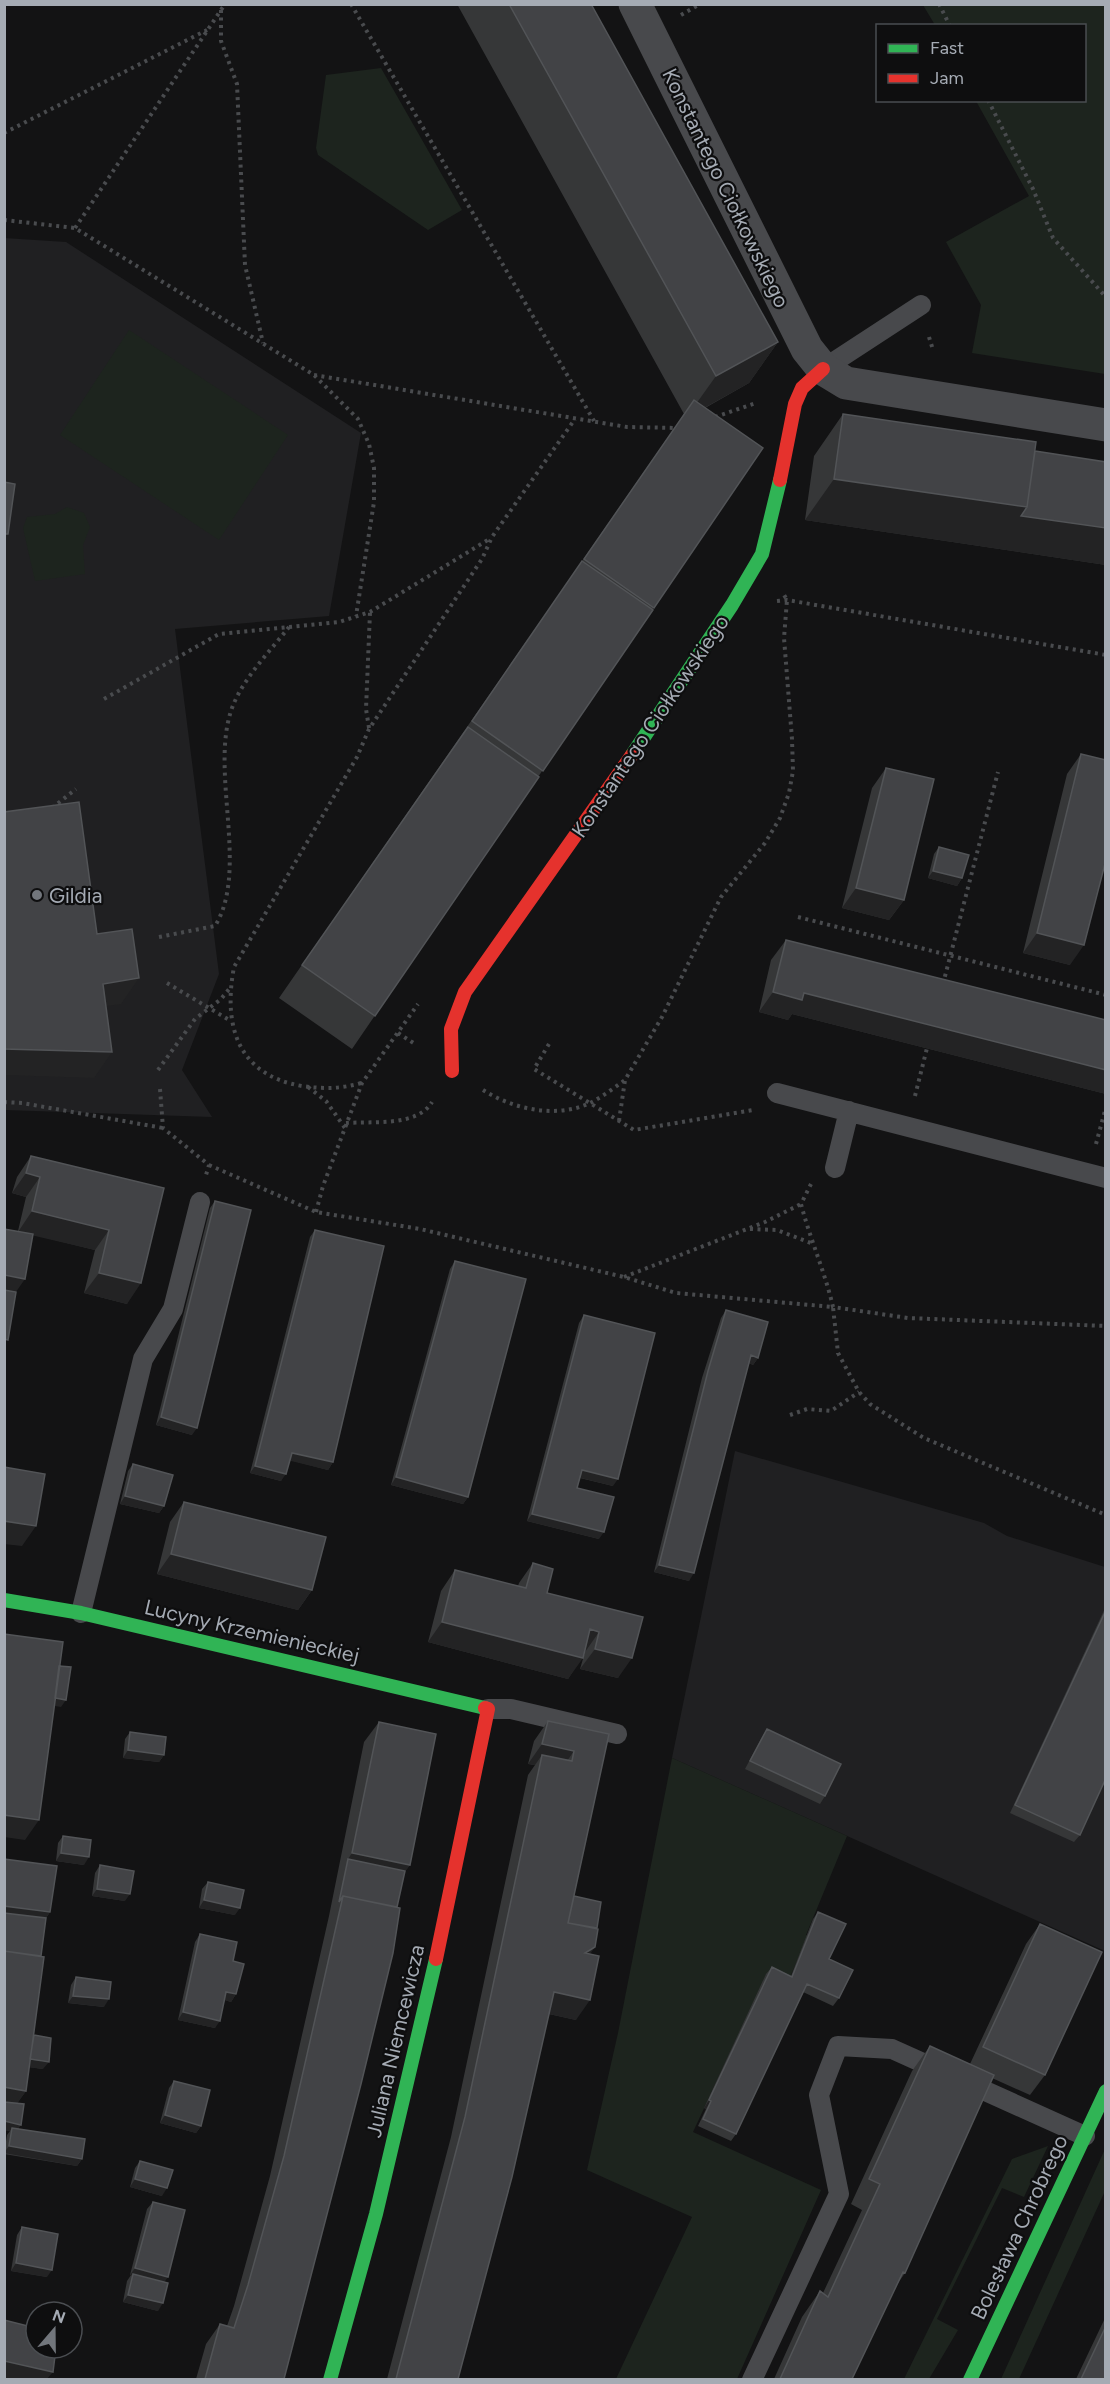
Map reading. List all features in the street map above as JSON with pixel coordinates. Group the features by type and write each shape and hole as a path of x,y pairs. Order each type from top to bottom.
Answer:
{"street":[{"name":"Konstantego Ciołkowskiego","path":"635,4 807,349 823,369 846,383 1106,425"},
{"name":"Konstantego Ciołkowskiego","path":"452,1071 451,1029 465,992 649,731 732,605 762,554 795,404 802,388 823,369"},
{"name":"Lucyny Krzemienieckiej","path":"4,1600 81,1613 488,1709"},
{"name":"Juliana Niemcewicza","path":"330,2379 354,2299 432,1985 488,1709"},
{"name":"Bolesława Chrobrego","path":"970,2379 1106,2091"}],"lane":[{"path":"823,369 921,305"},
{"path":"777,1093 1097,1176"},
{"path":"835,1168 849,1111"},
{"path":"81,1613 143,1359 173,1309 200,1202"},
{"path":"488,1709 511,1709 618,1734"},
{"path":"752,2379 839,2194 819,2095 838,2046 892,2049 1085,2136"}],"path":[{"path":"75,228 225,4"},
{"path":"351,4 595,422"},
{"path":"939,4 949,24"},
{"path":"221,10 220,40 237,84 245,265 263,344"},
{"path":"4,133 208,29"},
{"path":"989,102 1033,189 1053,238 1106,297"},
{"path":"4,220 75,228 314,375 358,418 369,444 374,468 374,502 356,616"},
{"path":"314,375 627,427 682,428"},
{"path":"704,420 758,403"},
{"path":"362,1083 344,1088 290,1084 264,1073 248,1060 238,1045 232,1022 231,987 234,967 357,758 369,729 483,559 492,537 575,419"},
{"path":"104,699 219,634 339,622 370,612 492,537"},
{"path":"619,1121 625,1080 662,1017 721,897 765,843 780,818 789,793 793,771 784,638 787,600 1106,655"},
{"path":"369,729 366,709 370,612"},
{"path":"159,936 215,926 224,912 228,890 224,758 229,717 257,668 290,626"},
{"path":"942,990 998,772"},
{"path":"47,811 76,789"},
{"path":"798,917 1106,996"},
{"path":"167,983 232,1022"},
{"path":"158,1070 195,1019 231,987"},
{"path":"549,1044 534,1070 639,1131 772,1106 777,1093"},
{"path":"907,1126 927,1048"},
{"path":"504,1103 519,1108 564,1110 590,1103 625,1080"},
{"path":"307,1087 326,1101 345,1126 406,1119 426,1112"},
{"path":"160,1089 163,1128"},
{"path":"4,1102 22,1103 163,1128 209,1165 316,1212 420,1229 624,1277 676,1293 833,1307 908,1318 1106,1326"},
{"path":"1097,1176 1106,1107"},
{"path":"200,1202 209,1165"},
{"path":"624,1277 781,1216 801,1204 812,1244 825,1273 833,1307 838,1353 859,1392 870,1404 924,1438 1106,1515"},
{"path":"746,1229 777,1230 812,1244"},
{"path":"790,1415 807,1409 831,1412 859,1392"}],"shaded area":[{"path":"923,5 1105,5 1105,374 972,353 981,305 946,242 1029,196 977,102 1086,102 1086,24 934,24"},
{"path":"381,68 462,210 428,230 318,155 316,148 326,75"},
{"path":"4,238 66,242 361,433 329,616 175,629 219,974 182,1070 212,1117 5,1110"},
{"path":"129,330 288,435 219,540 60,435"},
{"path":"67,507 84,513 90,527 83,545 85,574 35,581 23,528 27,517 55,514"},
{"path":"735,1451 984,1523 1007,1536 1105,1567 1105,1951 672,1758"},
{"path":"672,1758 847,1836 787,1984 766,1975 693,2132 821,2190 737,2379 616,2379 692,2217 587,2170 618,2033"},
{"path":"1048,2146 1024,2197 1002,2188 937,2319 958,2330 929,2379 904,2379 1012,2159"},
{"path":"1105,2149 1105,2191 1019,2379 1001,2379"}],"building":[{"path":"509,4 591,4 778,342 716,376"},
{"path":"694,400 763,448 654,608 584,559"},
{"path":"843,414 1036,442 1027,507 834,479"},
{"path":"1035,451 1106,462 1106,528 1021,516 1027,507"},
{"path":"4,482 15,484 8,534 4,534"},
{"path":"582,561 653,610 543,771 472,721"},
{"path":"468,727 539,777 375,1016 302,965"},
{"path":"1081,754 1106,760 1106,860 1084,945 1037,933"},
{"path":"886,768 934,779 904,900 856,888"},
{"name":"Gildia","path":"79,802 97,934 132,929 139,978 103,984 112,1052 4,1049 4,812"},
{"path":"939,847 969,855 962,878 933,871"},
{"path":"786,940 1106,1020 1106,1070 804,993 802,1000 773,992"},
{"path":"31,1156 164,1188 141,1283 99,1273 109,1230 32,1211 40,1177 26,1173"},
{"path":"215,1201 251,1210 197,1428 161,1417"},
{"path":"4,1229 33,1234 25,1279 4,1275"},
{"path":"315,1230 384,1246 333,1462 292,1453 286,1474 255,1466"},
{"path":"455,1261 526,1279 468,1497 396,1477"},
{"path":"4,1290 16,1292 8,1340 4,1339"},
{"path":"726,1310 768,1322 758,1358 751,1355 694,1573 659,1565 708,1371"},
{"path":"584,1315 655,1333 618,1479 582,1470 577,1488 614,1497 604,1532 532,1514"},
{"path":"133,1464 173,1475 164,1506 125,1496"},
{"path":"4,1467 45,1474 36,1526 4,1521"},
{"path":"184,1502 326,1537 312,1590 171,1554"},
{"path":"533,1563 553,1569 547,1593 643,1617 632,1658 595,1649 599,1632 590,1629 583,1658 442,1622 455,1570 526,1588"},
{"path":"1106,1610 1106,1778 1080,1835 1015,1805"},
{"path":"4,1634 63,1642 39,1820 4,1815"},
{"path":"59,1666 71,1667 66,1700 55,1698"},
{"path":"548,1721 609,1734 568,1923 598,1929 595,1947 585,1953 599,1956 590,2000 554,1992 512,2177 458,2379 396,2379 465,2117 542,1755 572,1761 574,1751 542,1744"},
{"path":"379,1722 436,1734 410,1865 352,1853"},
{"path":"767,1729 841,1764 825,1796 750,1761"},
{"path":"130,1732 166,1737 164,1755 128,1750"},
{"path":"63,1836 91,1840 89,1857 61,1853"},
{"path":"4,1859 57,1866 50,1912 4,1906"},
{"path":"348,1859 405,1871 397,1907 343,1896 339,1902"},
{"path":"100,1865 134,1871 130,1894 97,1889"},
{"path":"208,1882 244,1890 240,1908 204,1900"},
{"path":"343,1896 400,1908 393,1953 361,2084 284,2379 205,2379 220,2324 234,2328 248,2285 284,2156"},
{"path":"574,1896 601,1902 597,1928 568,1923"},
{"path":"818,1912 846,1924 829,1959 853,1970 839,1998 807,1984 736,2134 703,2119 711,2101 709,2100 772,1967 792,1977"},
{"path":"4,1913 46,1918 41,1956 4,1951"},
{"path":"1040,1924 1102,1952 1045,2075 983,2047"},
{"path":"200,1934 237,1942 233,1961 244,1964 236,1994 226,1992 220,2021 183,2012"},
{"path":"4,1951 44,1957 26,2091 4,2087"},
{"path":"76,1977 111,1982 109,1999 73,1996"},
{"path":"34,2035 51,2038 49,2062 30,2059"},
{"path":"930,2046 994,2075 905,2273 903,2272 852,2379 780,2379 820,2291 828,2297 880,2184 869,2179"},
{"path":"174,2081 210,2090 201,2126 165,2115"},
{"path":"4,2102 24,2104 21,2125 4,2121"},
{"path":"12,2128 85,2139 82,2159 9,2146"},
{"path":"140,2161 173,2170 167,2188 135,2179"},
{"path":"153,2202 185,2210 168,2277 135,2268"},
{"path":"22,2227 58,2234 52,2270 16,2263"},
{"path":"133,2274 168,2283 163,2303 128,2295"},
{"path":"4,2320 24,2325 24,2360 54,2360 53,2372 4,2361"},
{"path":"1106,2326 1106,2379 1081,2379"}],"traffic: fast":[{"path":"632,755 732,605 762,554 780,480"},
{"path":"4,1600 81,1613 485,1708"},
{"path":"330,2380 376,2214 436,1959"},
{"path":"970,2380 1106,2091"}],"traffic: jam":[{"path":"780,480 795,404 802,388 823,369"},
{"path":"452,1071 451,1029 465,992 632,755"},
{"path":"436,1959 488,1709 485,1708"}],"place":[{"name":"Gildia","path":"37,895"}]}
